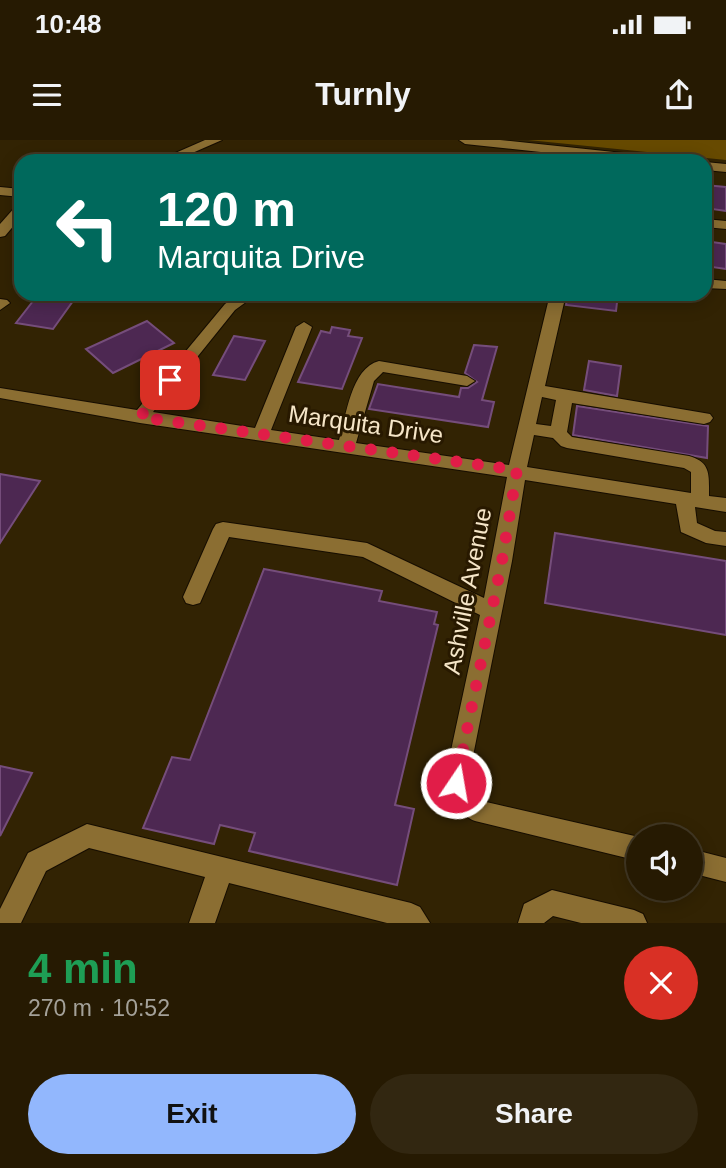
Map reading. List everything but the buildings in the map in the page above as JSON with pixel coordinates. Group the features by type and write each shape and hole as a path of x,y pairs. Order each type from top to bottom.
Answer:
{"street":[{"path":"181,154 216,140"},
{"path":"465,140 565,154"},
{"path":"0,233 14,217"},
{"path":"140,417 230,307 238,301"},
{"name":"Ashville Avenue","path":"556,301 517,470 456,783 475,810 626,846"},
{"path":"261,434 304,327"},
{"path":"346,446 366,379 379,366 467,381"},
{"path":"535,390 704,418"},
{"name":"Marquita Drive","path":"0,393 140,417 517,470 726,505"},
{"path":"558,433 565,396"},
{"path":"527,428 558,433 567,442 689,462 700,469 688,527 713,538 726,539"},
{"path":"192,597 223,529 367,550 491,611"},
{"path":"7,923 37,862 87,836 411,916 417,923"},
{"path":"703,864 726,870"},
{"path":"202,923 221,869"},
{"path":"531,923 533,913 552,904 634,923"}],"shaded area":[{"path":"528,140 726,140 726,160 712,159 712,154 667,154"}],"route":[{"path":"170,380 140,417 517,470 502,561 456,783"}]}
